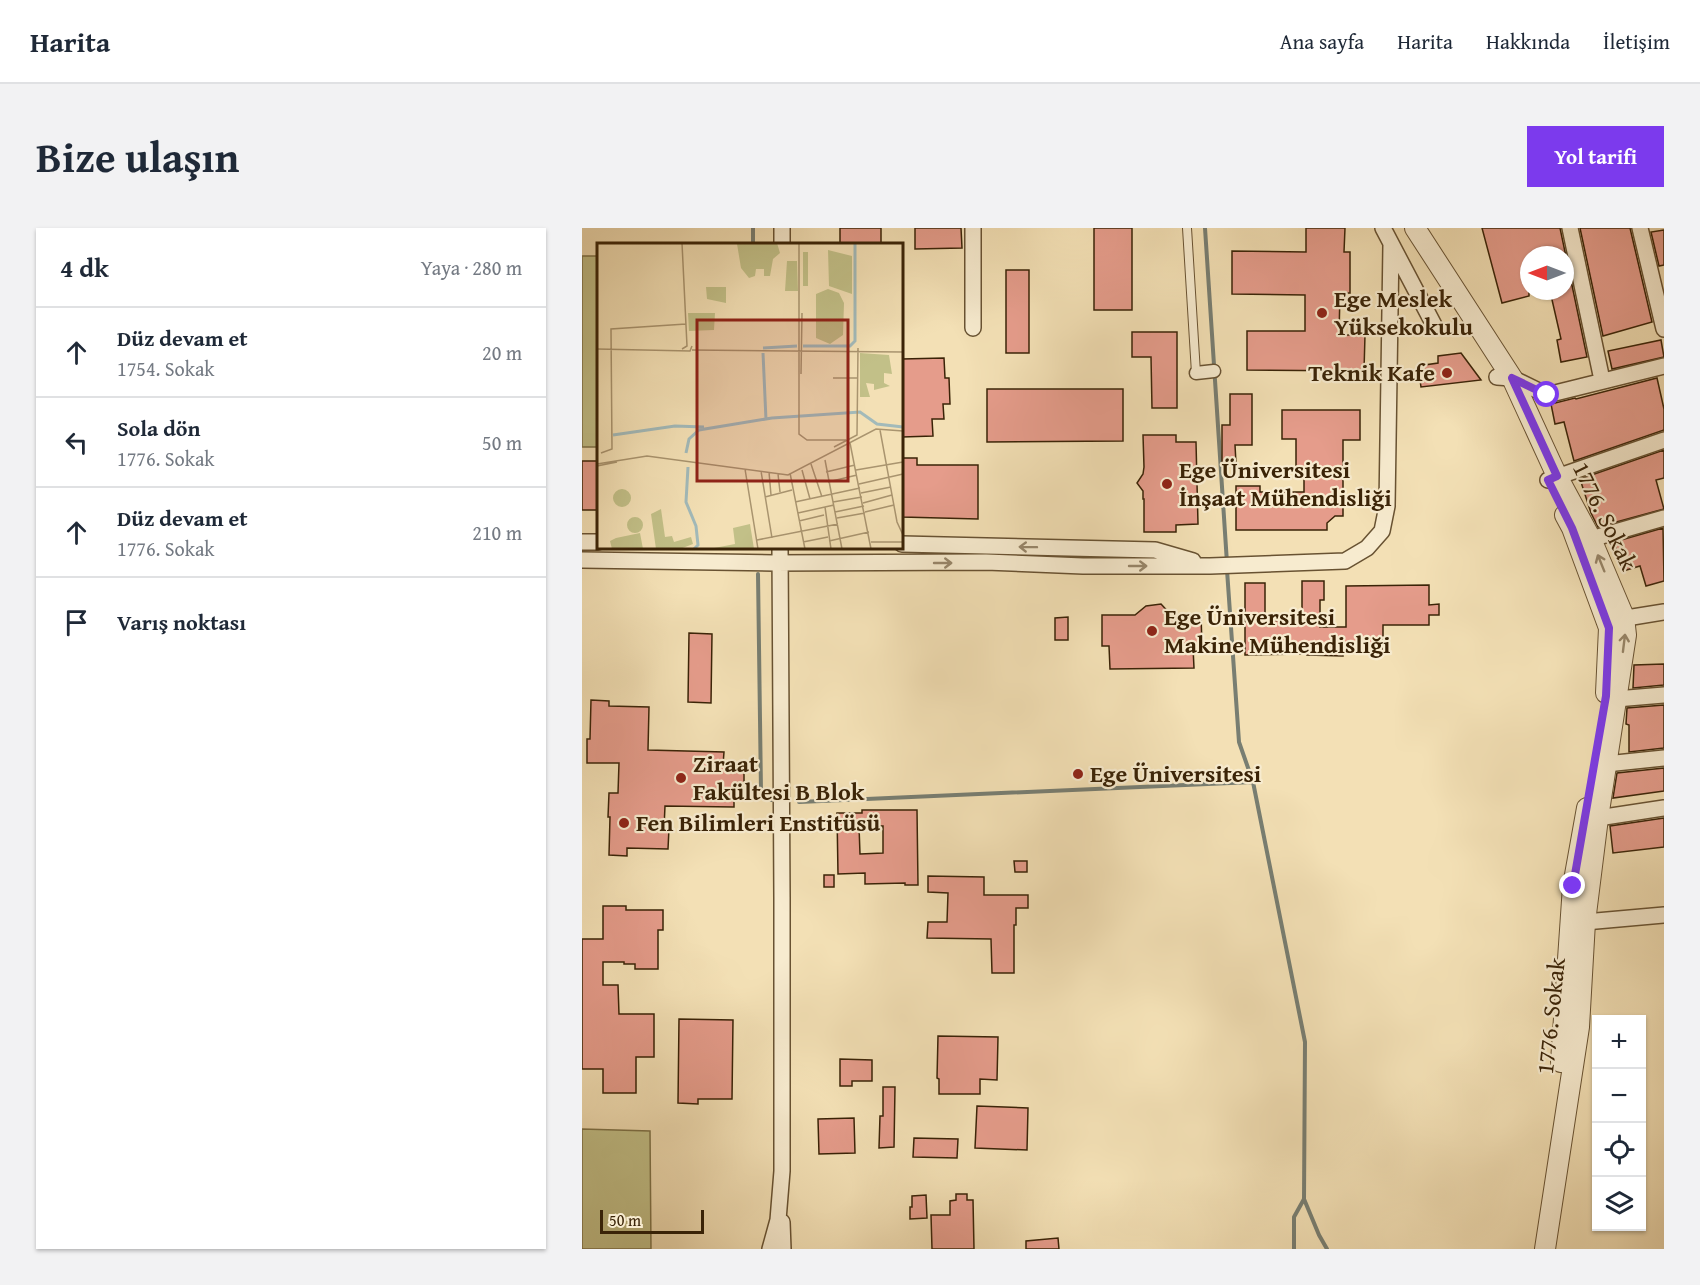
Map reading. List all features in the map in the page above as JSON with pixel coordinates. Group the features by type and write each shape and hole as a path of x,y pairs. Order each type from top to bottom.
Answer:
{"street":[{"path":"973,228 973,328"},
{"path":"1383,228 1435,327"},
{"name":"1776. Sokak","path":"1415,228 1455,290 1459,313 1505,378 1553,478 1572,528 1615,619 1626,635 1598,818 1585,922 1579,1028 1539,1249"},
{"path":"1570,228 1602,381"},
{"path":"1640,228 1664,329"},
{"path":"582,560 780,563 986,562 1083,566 1220,566 1345,561 1367,548 1382,531 1387,506 1391,245"},
{"path":"1505,378 1547,395 1664,366"},
{"path":"1196,373 1214,372"},
{"path":"1553,478 1664,440"},
{"name":"1776. Sokak","path":"1553,478 1591,539 1615,619"},
{"path":"1591,539 1664,518"},
{"path":"903,544 1155,550 1220,566"},
{"path":"985,546 986,562"},
{"path":"1061,564 1062,548"},
{"path":"780,549 783,1249"},
{"path":"1615,619 1664,612"},
{"name":"1776. Sokak","path":"1545,1249 1563,1045 1573,886 1606,696 1609,628 1615,619"},
{"path":"1616,699 1664,695"},
{"path":"1606,764 1664,758"},
{"path":"1598,818 1664,808"},
{"path":"1585,922 1664,915"},
{"path":"770,1249 781,1199"}],"lane":[{"path":"1187,228 1196,373"}],"shaded area":[{"path":"582,256 597,256 597,447 582,447"},
{"path":"582,1129 650,1131 651,1249 582,1249"}],"building":[{"path":"840,228 881,228 881,243 840,243"},
{"path":"915,228 961,228 962,248 915,249"},
{"path":"1094,228 1132,228 1132,310 1094,310"},
{"name":"Ege Meslek Yüksekokulu","path":"1306,228 1345,228 1344,252 1350,252 1350,293 1340,293 1339,335 1365,335 1364,371 1247,370 1247,331 1305,331 1305,295 1232,294 1232,251 1306,252"},
{"path":"1482,228 1560,228 1564,246 1520,246 1520,298 1502,303"},
{"path":"1580,228 1630,228 1652,322 1603,336"},
{"path":"1664,230 1664,265 1659,266 1651,232"},
{"path":"1006,270 1029,270 1029,353 1006,353"},
{"path":"1574,295 1587,357 1561,362 1557,340 1561,339 1552,300 1574,300"},
{"path":"1132,332 1177,332 1177,408 1152,408 1151,357 1132,357"},
{"path":"1661,340 1664,357 1612,369 1608,351"},
{"name":"Teknik Kafe","path":"1461,353 1481,380 1421,387 1418,366 1438,363 1438,356"},
{"path":"944,358 945,378 949,378 950,404 943,404 944,419 932,419 933,436 903,437 903,359"},
{"path":"1657,378 1664,409 1664,430 1574,461 1564,422 1555,424 1551,404"},
{"path":"987,389 1123,389 1123,441 987,442"},
{"path":"1230,394 1252,394 1252,445 1235,445 1236,463 1222,464 1222,425 1230,425"},
{"path":"1282,410 1360,410 1360,440 1343,440 1343,516 1335,516 1327,523 1327,530 1236,530 1236,486 1260,486 1260,492 1304,492 1304,471 1296,471 1296,439 1282,439"},
{"name":"Ege Üniversitesi İnşaat Mühendisliği","path":"1143,435 1176,435 1176,442 1196,442 1198,524 1176,525 1176,532 1144,532 1143,491 1137,483 1143,474 1144,467"},
{"path":"1664,450 1664,478 1656,480 1664,509 1598,527 1580,479"},
{"path":"903,458 917,458 917,465 978,465 978,519 903,517"},
{"path":"582,461 597,461 597,510 582,510"},
{"path":"1663,528 1664,581 1646,586 1640,566 1623,571 1614,542"},
{"path":"1302,581 1324,581 1324,600 1320,600 1320,627 1346,627 1346,586 1429,585 1429,605 1439,604 1439,615 1429,615 1429,625 1383,625 1383,652 1343,652 1343,656 1245,655 1245,583 1265,583 1265,621 1302,620"},
{"name":"Ege Üniversitesi Makine Mühendisliği","path":"1161,604 1173,617 1201,615 1202,646 1193,647 1194,668 1110,669 1109,646 1102,646 1102,615 1135,615 1146,606"},
{"path":"1068,617 1068,640 1055,640 1055,618"},
{"path":"689,633 712,634 711,703 688,702"},
{"path":"1664,664 1664,685 1633,688 1634,665"},
{"name":"Ziraat Fakültesi B Blok","path":"591,700 609,701 609,706 649,707 648,750 724,752 723,765 744,765 744,784 734,784 734,807 665,806 664,828 669,828 668,849 627,848 627,856 609,855 609,793 618,793 619,763 587,763"},
{"path":"1664,705 1664,748 1629,752 1627,708"},
{"path":"1664,768 1664,791 1613,798 1617,773"},
{"path":"862,810 917,810 918,885 865,884 865,873 838,874 837,813 862,813","holes":["859,826 883,826 883,853 860,854"]},
{"path":"1664,818 1664,847 1613,853 1610,826"},
{"path":"1014,861 1027,861 1027,872 1015,872"},
{"path":"824,875 834,875 834,887 824,887"},
{"path":"928,876 984,877 984,895 1028,895 1028,908 1016,908 1014,973 992,973 991,939 927,938 928,922 947,922 948,893 928,892"},
{"path":"603,906 626,906 626,910 663,910 663,930 658,930 658,969 635,969 635,964 603,962 603,985 618,985 619,1014 654,1014 654,1057 636,1057 636,1093 603,1093 603,1069 582,1069 582,939 603,939"},
{"path":"679,1019 733,1020 732,1099 698,1099 698,1104 678,1103"},
{"path":"938,1036 998,1037 997,1080 980,1079 980,1094 939,1094"},
{"path":"840,1059 872,1060 872,1081 852,1081 852,1086 840,1086"},
{"path":"883,1087 895,1087 894,1147 879,1148 880,1116 883,1116"},
{"path":"977,1106 1028,1108 1027,1150 975,1148"},
{"path":"854,1118 855,1153 819,1154 818,1119"},
{"path":"914,1138 958,1139 957,1158 913,1157"},
{"path":"956,1194 967,1194 967,1200 973,1200 974,1249 932,1249 931,1215 950,1215 950,1201 956,1200"},
{"path":"926,1195 927,1218 910,1219 912,1196"},
{"path":"1058,1238 1059,1249 1026,1249 1026,1241"}],"waterway":[{"path":"753,228 753,243"},
{"path":"1205,228 1227,563"},
{"path":"1227,570 1239,742 1253,782 1305,1042 1304,1199 1327,1249"},
{"path":"758,574 761,792 771,800"},
{"path":"799,802 1253,782"},
{"path":"1294,1249 1294,1217 1304,1199"}],"place":[{"name":"Ege Meslek Yüksekokulu","path":"1322,313"},
{"name":"Teknik Kafe","path":"1447,373"},
{"name":"Ege Üniversitesi İnşaat Mühendisliği","path":"1167,484"},
{"name":"Ege Üniversitesi Makine Mühendisliği","path":"1152,631"},
{"name":"Ege Üniversitesi","path":"1078,774"},
{"name":"Ziraat Fakültesi B Blok","path":"681,778"},
{"name":"Fen Bilimleri Enstitüsü","path":"624,823"}],"route":[{"path":"1547,395 1512,378 1557,476 1548,480 1572,528 1609,628 1606,696 1573,886"}]}
